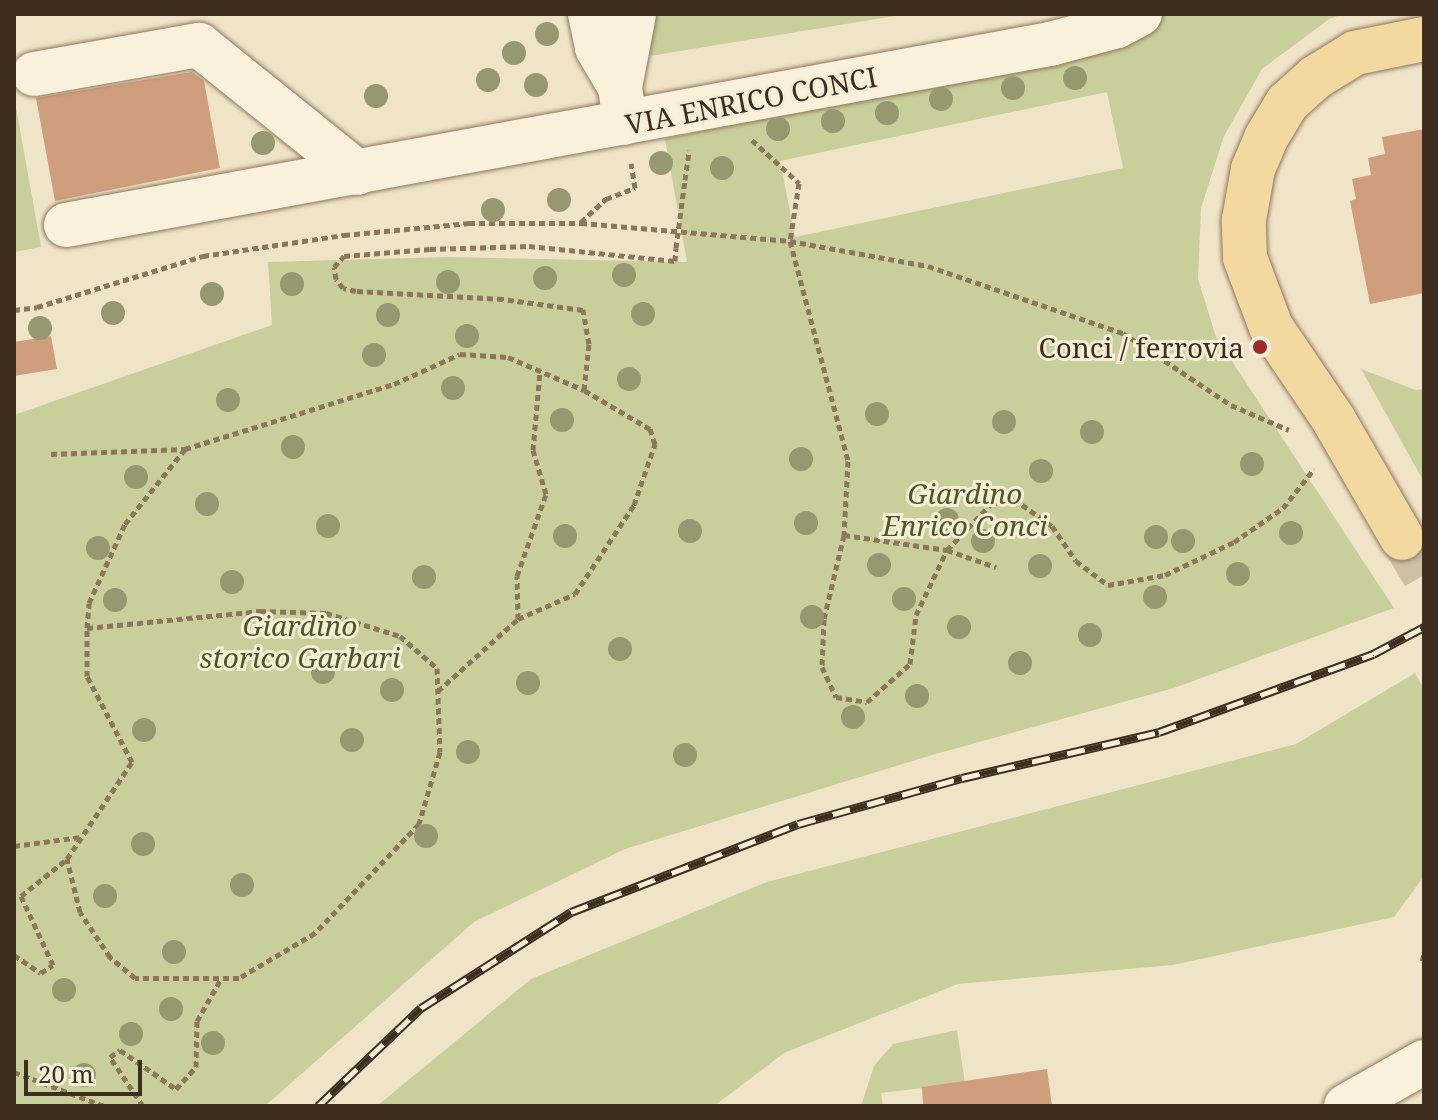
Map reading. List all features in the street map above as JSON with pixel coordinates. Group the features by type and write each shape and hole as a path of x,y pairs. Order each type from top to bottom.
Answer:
{"main road":[{"path":"1402,538 1334,420 1271,327 1245,258 1244,220 1253,169 1266,138 1287,103 1316,77 1355,53 1424,39"}],"street":[{"path":"590,14 597,48 623,105"},
{"name":"VIA ENRICO CONCI","path":"623,105 634,14"},
{"name":"VIA ENRICO CONCI","path":"66,225 358,173 623,105 1050,44 1117,26 1140,14"},
{"path":"34,74 199,45 358,173"},
{"path":"1346,1106 1424,1062"}],"path":[{"path":"581,223 606,199 635,188 623,105"},
{"path":"747,136 799,183 790,241 848,461 844,535 824,619 822,667 836,697 867,702 910,664 916,615 947,550 991,504 1014,499 1052,526 1076,561 1108,585 1165,575 1234,542 1283,508 1320,462"},
{"path":"584,390 589,344 583,310 503,299 356,291 343,288 336,279 334,267 344,256 529,246 675,261 685,180"},
{"path":"14,310 37,307 203,256 344,235 469,223 581,223 790,241 928,266 1123,333 1231,405 1294,432"},
{"path":"51,454 185,449 394,384 460,354 508,357 584,390 650,429 655,444 634,505 575,594 518,619 438,691"},
{"path":"518,619 517,576 546,494 533,450 540,371"},
{"path":"14,955 41,973 53,965 21,896 67,859 132,762 87,676 89,603 125,524 185,449"},
{"path":"844,535 947,550 996,567"},
{"path":"67,859 80,912 110,957 135,978 239,978 315,933 419,824 440,752 437,668 400,636 326,613 260,611 87,628"},
{"path":"14,846 82,837"},
{"path":"143,1106 110,1057 120,1050 176,1089 196,1067 197,1021 221,978"},
{"path":"14,1072 104,1106"}],"green space":[{"path":"653,14 907,14 650,56"},
{"path":"1165,14 1344,14 1329,19 1262,69 1224,136 1201,208 1198,279 1216,337 1394,608 1174,688 932,755 625,849 474,922 265,1106 14,1106 14,415 272,325 268,262 448,257 687,262 665,139 1105,47","holes":["1107,92 1123,168 795,237 780,161"]},
{"path":"14,96 41,247 14,252"},
{"path":"1361,369 1416,390 1424,389 1424,482"},
{"path":"1415,673 1424,689 1424,876 1394,917 1173,965 958,984 784,1053 714,1106 377,1106 531,979 767,882 1296,744"},
{"path":"957,1030 965,1083 881,1093 883,1106 861,1106 874,1066 893,1044"}],"building":[{"path":"192,72 204,81 220,168 55,201 36,98"},
{"path":"1424,129 1424,293 1370,304 1350,201 1356,199 1352,179 1371,175 1368,158 1385,154 1382,137"},
{"path":"51,336 57,369 14,376 14,342"},
{"path":"1047,1069 1052,1106 923,1106 922,1087"}],"tunnel":[{"path":"1402,538 1424,575"}],"railway":[{"path":"318,1106 421,1008 571,912 798,824 962,778 1159,732 1373,654 1424,627"}],"place":[{"name":"Conci / ferrovia","path":"1260,347"}],"park label":[{"name":"Giardino Enrico Conci","path":"965,509"},
{"name":"Giardino storico Garbari","path":"300,641"}]}
